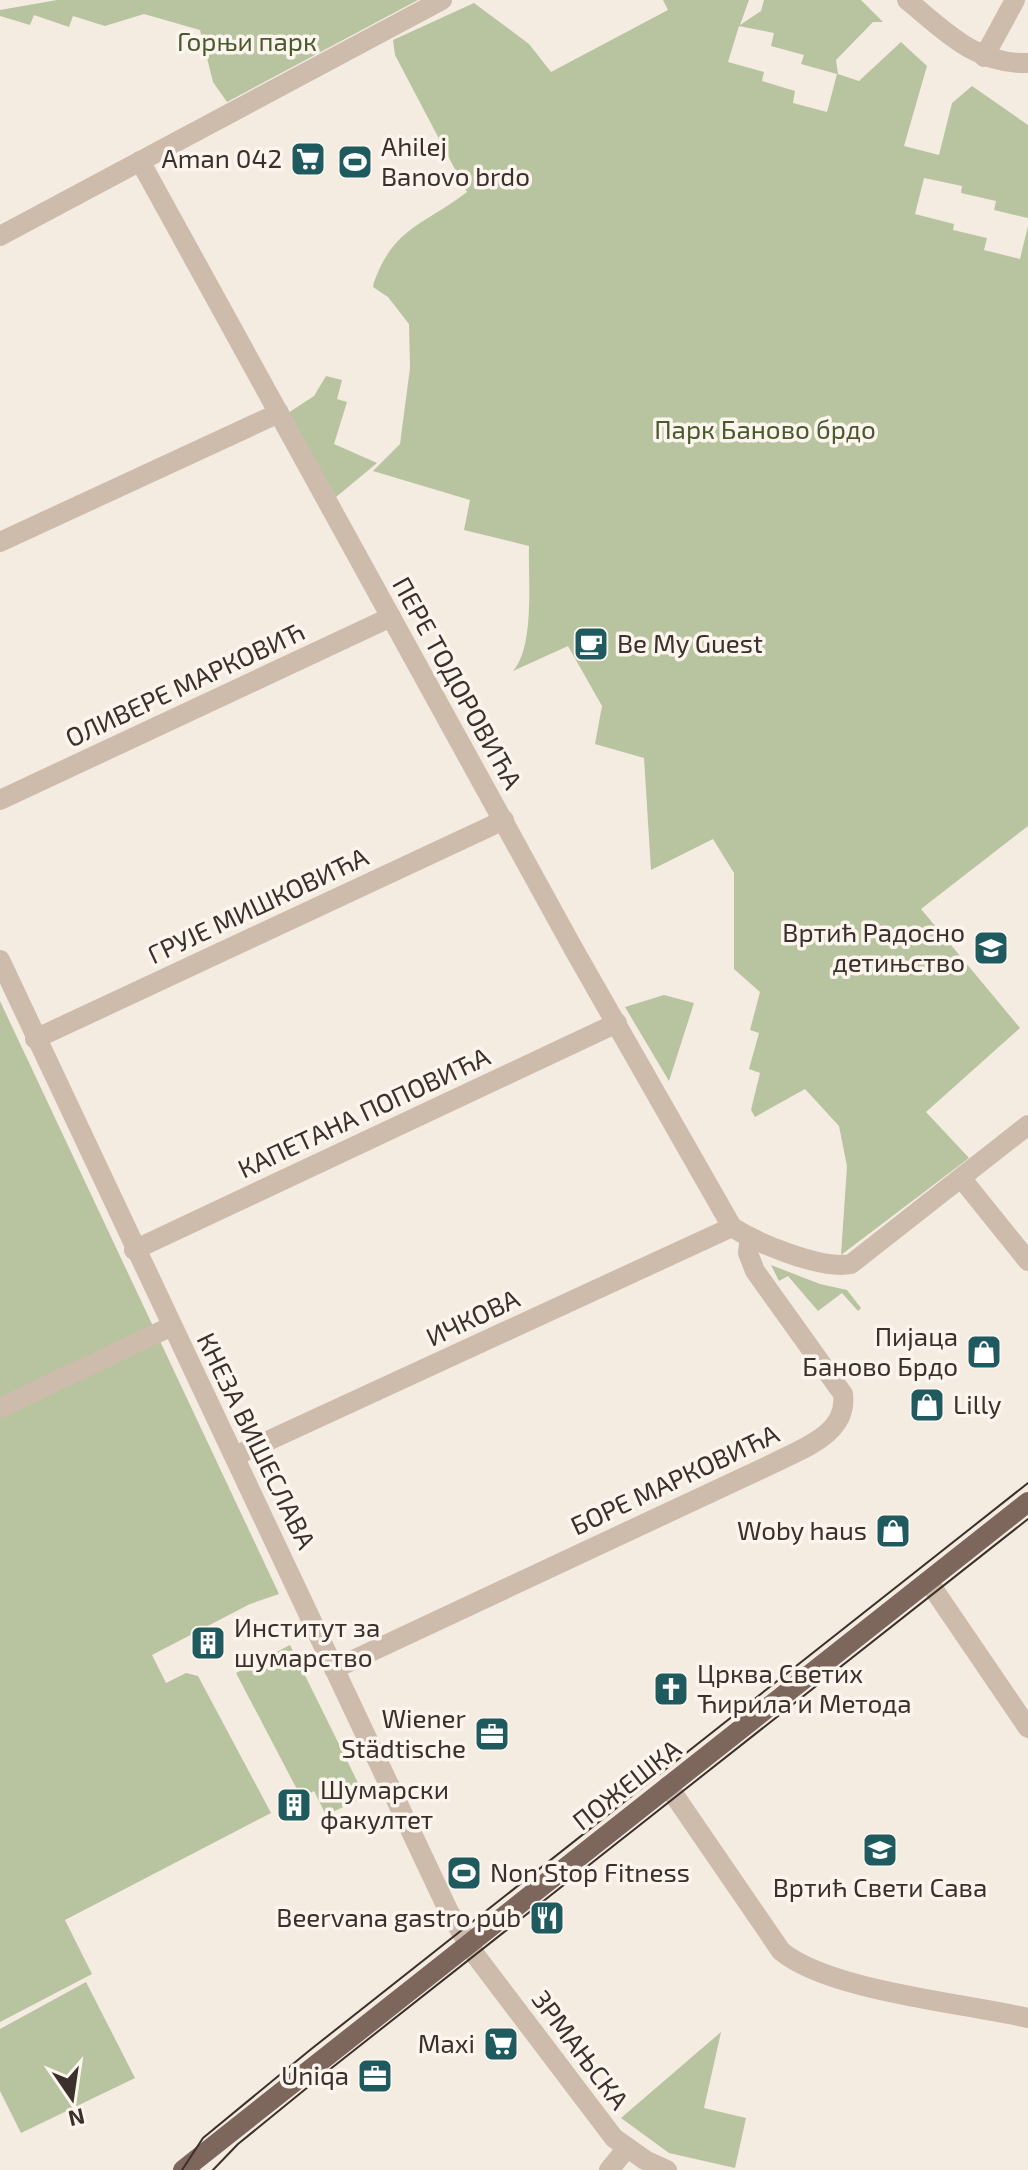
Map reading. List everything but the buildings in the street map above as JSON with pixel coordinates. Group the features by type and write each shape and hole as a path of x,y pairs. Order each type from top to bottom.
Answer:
{"main road":[{"name":"ПОЖЕШКА","path":"183,2170 1028,1502"}],"street":[{"path":"0,236 442,0"},
{"path":"907,0 956,41 984,57 1028,63"},
{"path":"984,57 1015,0"},
{"name":"ПЕРЕ ТОДОРОВИЋА","path":"140,161 732,1227"},
{"path":"0,542 279,413"},
{"name":"ОЛИВЕРЕ МАРКОВИЋ","path":"0,800 391,617"},
{"name":"ГРУЈЕ МИШКОВИЋА","path":"35,1039 504,820"},
{"name":"КНЕЗА ВИШЕСЛАВА","path":"0,960 134,1250 467,1944"},
{"name":"КАПЕТАНА ПОПОВИЋА","path":"134,1250 617,1023"},
{"path":"732,1227 750,1237 828,1265 851,1264 1028,1125"},
{"path":"962,1179 1028,1261"},
{"name":"ИЧКОВА","path":"235,1456 732,1227"},
{"name":"БОРЕ МАРКОВИЋА","path":"334,1669 774,1463 831,1430 844,1406 843,1394 755,1271 748,1253 750,1237"},
{"path":"0,1408 172,1326"},
{"path":"928,1581 1028,1728"},
{"path":"668,1786 781,1951 798,1963 847,1981 1028,2018"},
{"name":"ЗРМАЊСКА","path":"467,1944 614,2138 667,2170"},
{"path":"609,2170 627,2148"}],"green space":[{"name":"Горњи парк","path":"57,0 418,0 227,102 213,82 200,30 144,14 105,26 73,16 69,27 34,15 30,25 0,16 0,10"},
{"name":"Парк Баново брдо","path":"663,0 749,0 740,25 761,11 764,0 861,0 883,22 873,22 836,60 838,74 859,81 901,42 927,66 904,146 939,155 952,103 972,86 1028,125 1028,218 994,210 996,201 961,193 962,186 924,178 915,214 954,224 953,230 987,238 984,250 1020,259 1028,226 1028,826 921,909 1020,1028 926,1112 969,1158 841,1255 847,1166 839,1126 805,1089 755,1117 751,1110 760,1073 749,1069 759,1033 750,1030 760,992 734,969 734,873 713,839 651,870 644,758 595,744 602,706 568,646 513,671 525,645 529,546 464,530 470,500 373,471 400,444 410,368 409,324 388,297 373,287 374,282 391,249 401,238 467,192 395,55 393,40 474,3 529,44 551,72 668,10","holes":["739,26 774,33 771,46 804,55 801,64 837,74 827,112 793,103 795,91 762,81 764,72 728,62"]},
{"path":"326,376 342,380 337,399 347,402 334,444 377,463 336,497 288,413 314,396"},
{"path":"664,995 694,1003 669,1081 625,1007"},
{"path":"0,1001 279,1594 250,1604 152,1655 166,1683 186,1673 198,1676 271,1813 65,1920 92,1974 0,2022"},
{"path":"771,1265 820,1284 847,1290 861,1308 858,1311 842,1293 818,1311 788,1276 779,1281"},
{"path":"290,1645 365,1797 326,1815 314,1791 301,1797 236,1673"},
{"path":"86,1982 135,2078 21,2133 0,2091 0,2029"},
{"path":"721,2032 704,2108 746,2118 735,2168 669,2153 621,2118"}],"tram line":[{"path":"182,2170 203,2138 310,2050 1028,1483"},
{"path":"213,2170 238,2144 324,2074 1028,1519"}],"place":[{"name":"Aman 042","path":"308,159"},
{"name":"Ahilej Banovo brdo","path":"355,162"},
{"name":"Be My Guest","path":"591,644"},
{"name":"Вртић Радосно детињство","path":"991,948"},
{"name":"Пијаца Баново Брдо","path":"984,1352"},
{"name":"Lilly","path":"927,1405"},
{"name":"Woby haus","path":"893,1531"},
{"name":"Институт за шумарство","path":"208,1643"},
{"name":"Црква Светих Ћирила и Метода","path":"671,1689"},
{"name":"Wiener Städtische","path":"492,1734"},
{"name":"Шумарски факултет","path":"294,1805"},
{"name":"Вртић Свети Сава","path":"880,1850"},
{"name":"Non Stop Fitness","path":"464,1873"},
{"name":"Beervana gastro pub","path":"547,1918"},
{"name":"Maxi","path":"501,2044"},
{"name":"Uniqa","path":"375,2076"}]}
